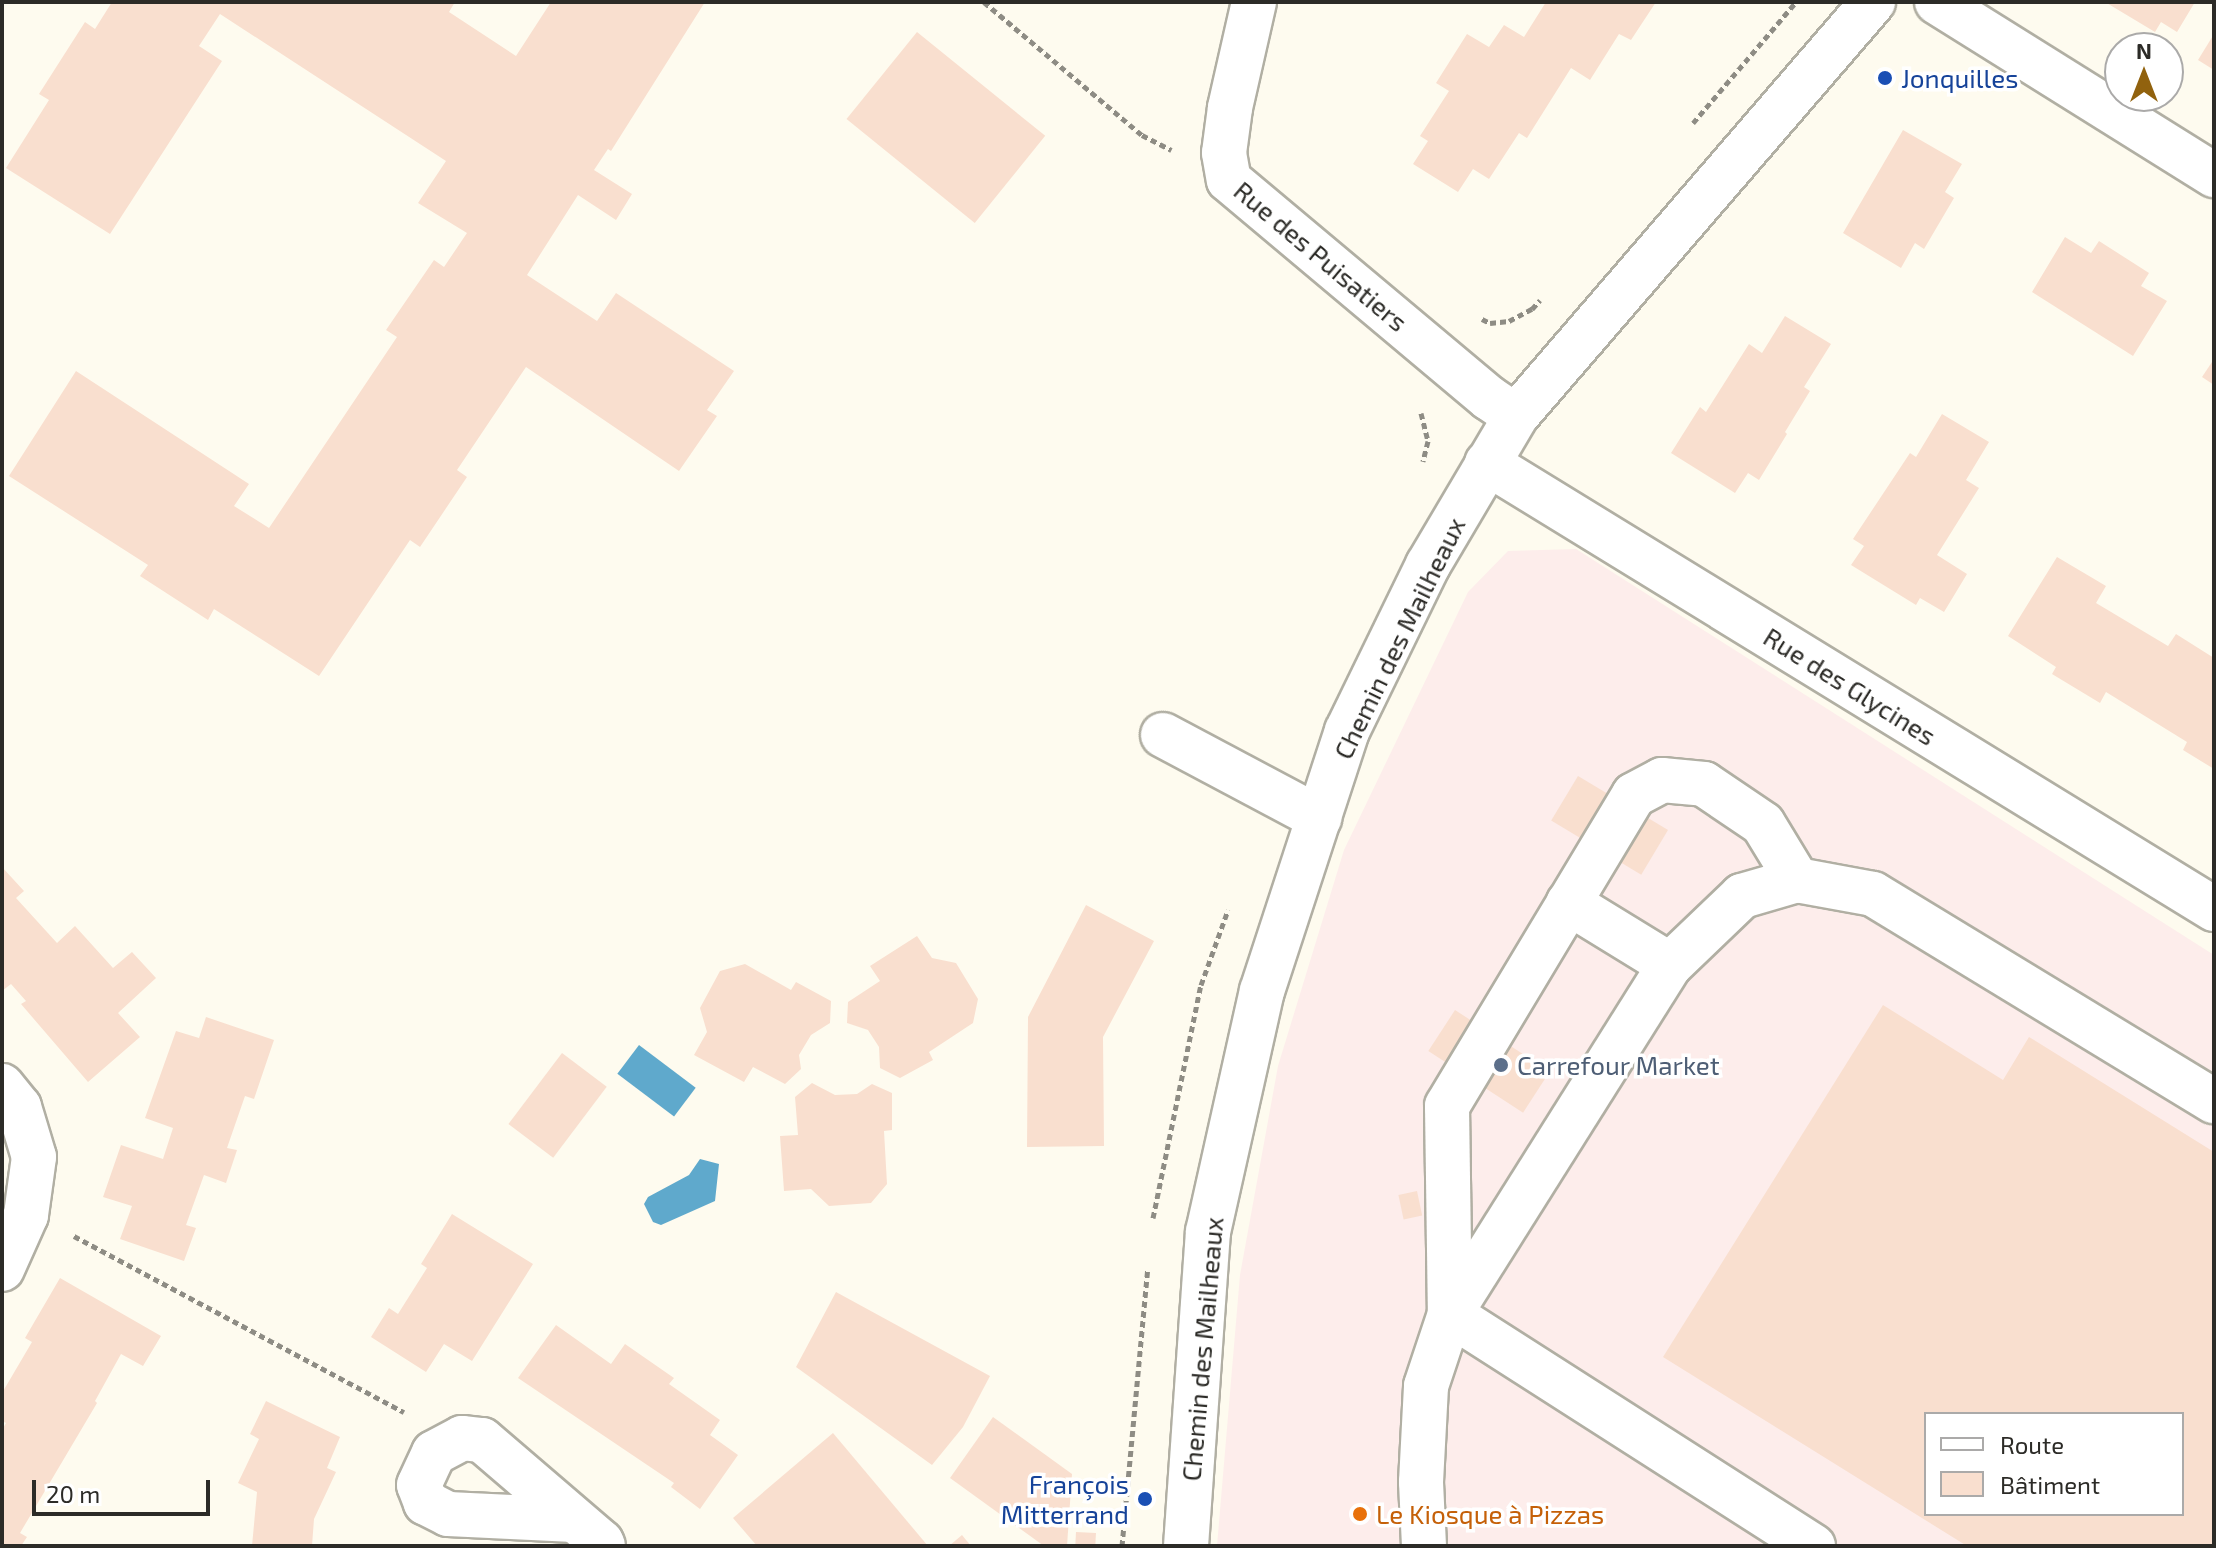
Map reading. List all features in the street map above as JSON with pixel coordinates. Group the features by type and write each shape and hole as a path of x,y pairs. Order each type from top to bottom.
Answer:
{"street":[{"name":"Rue des Puisatiers","path":"1254,2 1230,108 1224,153 1229,180 1489,398 1516,416"},
{"name":"Chemin des Mailheaux","path":"1186,1546 1208,1232 1262,991 1347,731 1428,565 1516,416 1873,2"},
{"path":"1937,2 2214,175"},
{"name":"Rue des Glycines","path":"1487,463 2214,909"},
{"path":"1163,735 1319,818"},
{"path":"1450,1314 1447,1106 1634,795 1662,780 1704,784 1763,824 1797,880"},
{"path":"1424,1546 1421,1482 1426,1386 1450,1314 1670,965 1742,896 1797,880 1873,894 2214,1101"},
{"path":"1569,903 1670,965"},
{"path":"2,1086 19,1107 34,1157 26,1215 2,1269"},
{"path":"1450,1314 1813,1546"},
{"path":"462,1438 482,1440 588,1533 448,1514 426,1503 419,1485 434,1453 462,1438"}],"path":[{"path":"984,2 1142,135 1229,180"},
{"path":"1685,132 1796,2"},
{"path":"1478,318 1490,323 1509,321 1532,309 1542,298"},
{"path":"26,1215 57,1226 263,1340 412,1416 434,1453"}],"shaded area":[{"path":"1576,549 2214,955 2214,1546 1217,1546 1240,1275 1278,1066 1344,850 1468,592 1508,551"}],"water":[{"path":"639,1045 696,1088 674,1116 617,1074"},
{"path":"700,1159 719,1164 715,1201 661,1225 653,1222 644,1204 648,1197 689,1175"}],"building":[{"path":"112,2 455,2 449,12 516,56 551,2 705,2 611,151 608,149 594,170 632,194 616,220 578,195 527,275 597,321 616,293 734,371 707,410 717,416 679,471 526,367 457,470 467,477 420,547 410,540 319,676 214,609 208,620 140,576 148,565 9,476 76,371 249,484 234,506 269,528 397,337 386,330 434,260 444,267 467,233 418,203 446,161 220,14 199,46 222,61 110,234 6,168 49,100 39,94 85,22 95,29"},
{"path":"1546,2 1656,2 1631,40 1619,34 1590,80 1571,68 1527,138 1519,133 1489,179 1473,169 1458,192 1413,164 1428,141 1420,136 1449,91 1436,83 1467,34 1489,47 1504,25 1524,37"},
{"path":"2105,2 2195,2 2177,32 2161,22 2155,32"},
{"path":"917,32 1045,136 975,223 847,119"},
{"path":"2214,34 2214,70 2198,60"},
{"path":"1903,130 1962,164 1945,192 1954,198 1924,249 1915,243 1901,268 1843,233"},
{"path":"2065,237 2091,253 2099,241 2149,273 2141,286 2167,301 2133,356 2032,292"},
{"path":"1785,316 1831,344 1804,387 1810,391 1759,480 1748,473 1735,493 1671,453 1700,407 1706,412 1749,344 1762,353"},
{"path":"2214,359 2214,385 2202,377"},
{"path":"1942,414 1989,442 1966,480 1979,488 1937,555 1967,574 1944,612 1920,598 1916,605 1851,565 1864,546 1853,539 1910,453 1916,457"},
{"path":"2057,557 2106,586 2096,603 2168,646 2176,634 2214,658 2214,769 2183,750 2187,742 2106,692 2100,703 2052,674 2056,667 2008,636"},
{"path":"1578,776 1668,830 1641,875 1551,821"},
{"path":"2,867 24,891 16,898 57,943 75,926 113,968 132,952 156,978 118,1013 140,1037 88,1082 21,1004 26,1001 11,984 2,991"},
{"path":"1086,905 1154,941 1103,1037 1104,1146 1027,1147 1028,1017"},
{"path":"917,936 932,958 956,963 978,999 973,1023 929,1052 933,1060 900,1078 880,1068 879,1047 868,1030 847,1023 848,1002 880,981 870,966"},
{"path":"745,964 791,990 796,982 831,1001 830,1023 811,1035 799,1055 801,1069 785,1084 753,1067 744,1082 694,1055 707,1032 700,1008 720,971"},
{"path":"1883,1005 2003,1080 2029,1037 2214,1152 2214,1546 1967,1546 1663,1357"},
{"path":"1455,1010 1550,1072 1523,1113 1428,1051"},
{"path":"206,1017 274,1040 254,1099 245,1096 227,1148 237,1150 226,1183 204,1175 186,1225 196,1228 184,1261 120,1239 132,1206 103,1197 121,1145 163,1159 173,1128 145,1118 176,1031 199,1038"},
{"path":"562,1053 607,1087 553,1158 508,1124"},
{"path":"812,1083 835,1095 857,1094 872,1084 892,1093 892,1130 884,1131 887,1184 871,1203 829,1206 811,1189 784,1191 780,1136 798,1135 795,1097"},
{"path":"1417,1191 1422,1215 1404,1219 1398,1195"},
{"path":"452,1214 533,1264 472,1361 444,1344 426,1372 371,1337 389,1308 398,1314 427,1268 421,1264"},
{"path":"60,1278 161,1336 143,1366 121,1354 95,1401 97,1403 20,1533 27,1537 21,1546 2,1546 2,1430 6,1423 2,1421 2,1393 32,1342 25,1338"},
{"path":"836,1292 990,1376 963,1427 932,1465 796,1367"},
{"path":"556,1325 611,1364 625,1344 674,1378 669,1384 720,1420 710,1435 738,1455 700,1509 671,1487 674,1483 518,1378"},
{"path":"266,1401 340,1437 327,1468 336,1472 314,1519 312,1546 252,1546 257,1492 238,1483 259,1439 250,1434"},
{"path":"993,1417 1072,1474 1067,1546 1044,1546 950,1478"},
{"path":"833,1433 928,1546 757,1546 733,1518"},
{"path":"1076,1532 1096,1533 1095,1546 1075,1546"},
{"path":"962,1535 971,1546 949,1546"}],"place":[{"name":"Jonquilles","path":"1885,78"},
{"name":"Carrefour Market","path":"1501,1065"},
{"name":"François Mitterrand","path":"1145,1499"},
{"name":"Le Kiosque à Pizzas","path":"1360,1514"}]}
